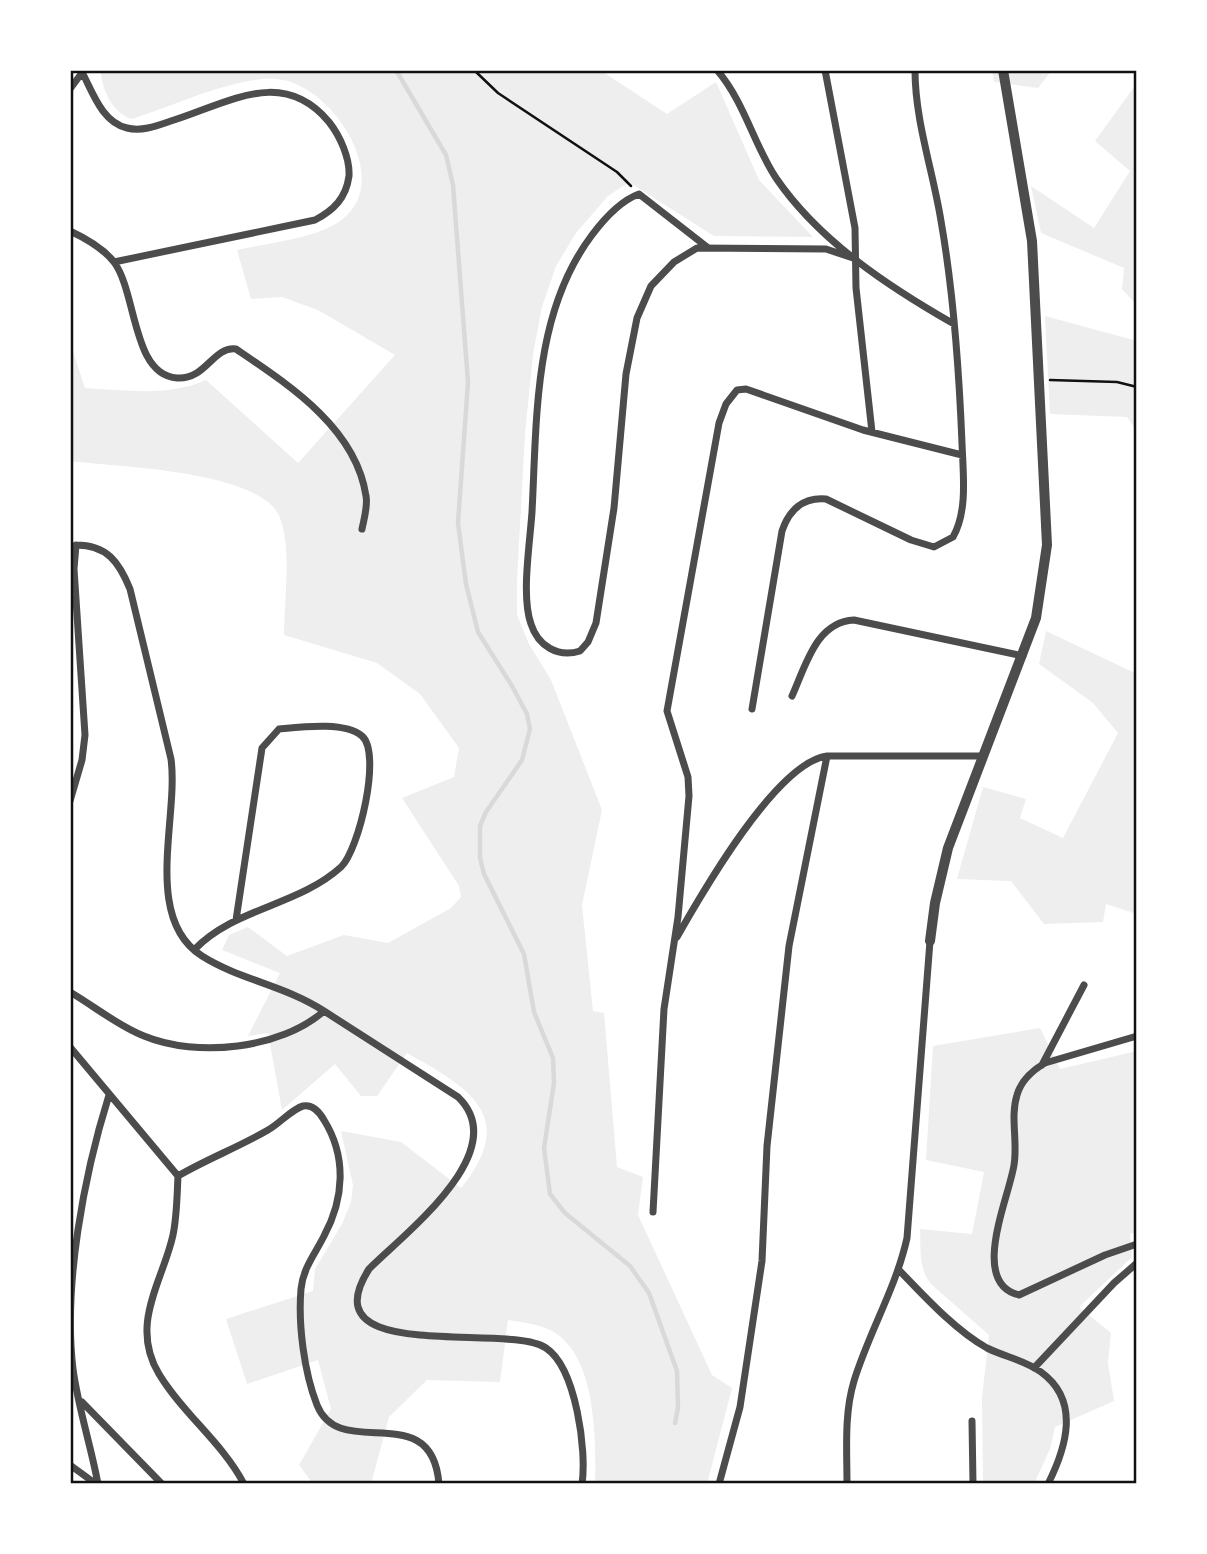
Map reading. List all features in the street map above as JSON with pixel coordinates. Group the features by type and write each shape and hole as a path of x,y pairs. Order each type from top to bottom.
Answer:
{"street":[{"path":"717,70 745,110 754,137 777,178 801,209 856,259 954,324"},
{"path":"825,70 849,188 856,288 872,432"},
{"path":"752,709 782,531 792,512 808,500 826,499 911,540 942,545 953,537 959,522 962,455 954,324 946,249 915,93 915,70"},
{"path":"847,1484 847,1418 853,1383 899,1270 907,1237 934,903 948,848 1023,656 1041,600 1047,545 1032,242 1003,70"},
{"path":"70,89 83,71 107,116 115,123 133,129 154,127 267,90 289,93 301,98 325,117 339,137 348,162 348,181 342,198 336,207 315,220 114,262"},
{"path":"707,247 639,194 620,205 601,223 575,259 562,286 545,348 537,424 528,595 529,620 534,632 543,645 556,652 572,653 580,650 596,623 614,508 626,373 644,298 674,262 696,247 826,249 856,259"},
{"path":"70,231 95,245 114,262 129,296 143,348 154,370 162,375 188,377 200,374 221,352 229,348 236,349 302,395 336,431 355,466 367,499 362,529"},
{"path":"653,1212 663,1009 683,872 689,787 685,763 667,711 717,434 726,404 737,390 746,389 872,432 962,455"},
{"path":"70,537 76,545 74,569 85,735 70,801"},
{"path":"76,545 90,545 109,553 118,563 130,589 165,727 174,779 166,866 167,891 177,925 194,950 220,965 299,995 458,1097 472,1118 475,1130 471,1152 459,1175 369,1269 360,1284 357,1300 363,1315 386,1331 438,1336 522,1338 547,1348 562,1366 573,1397 579,1426 582,1484"},
{"path":"792,696 819,638 827,629 841,621 854,620 1023,656"},
{"path":"194,950 209,935 236,920 278,904 330,876 349,857 359,833 369,771 367,741 360,734 334,728 279,729 262,748 236,920"},
{"path":"719,1484 740,1407 762,1261 772,1087 789,946 827,756"},
{"path":"673,943 730,848 797,770 815,758 982,756"},
{"path":"1042,1065 1084,985"},
{"path":"70,992 143,1036 181,1044 215,1047 273,1039 310,1023 324,1011"},
{"path":"1137,1036 1074,1052 1042,1065 1034,1070 1017,1094 1015,1163 995,1248 996,1276 1005,1289 1020,1294 1105,1255 1137,1244"},
{"path":"70,1047 178,1176 173,1236 149,1309 154,1364 166,1385 229,1457 244,1484"},
{"path":"97,1484 79,1400 71,1342 71,1258 97,1134 109,1095"},
{"path":"178,1176 267,1131 303,1106 312,1107 320,1113 335,1145 342,1188 332,1221 303,1274 301,1290 305,1350 316,1403 322,1416 340,1429 390,1433 420,1441 436,1462 439,1484"},
{"path":"1034,1368 1114,1283 1137,1263"},
{"path":"899,1270 933,1306 976,1340 1034,1368 1059,1392 1067,1420 1063,1449 1048,1484"},
{"path":"79,1400 162,1484"},
{"path":"972,1421 973,1484"},
{"path":"70,1465 97,1484"}],"path":[{"path":"474,70 498,93 617,172 639,194"},
{"path":"1039,381 1094,380 1137,387"}],"shaded area":[{"path":"101,70 600,70 667,114 716,82 759,180 813,237 714,236 627,181 628,183 608,196 576,233 556,266 542,307 533,354 525,434 517,615 529,644 551,680 602,810 582,905 593,1011 604,1013 617,1167 643,1177 638,1215 712,1375 732,1388 707,1484 595,1484 592,1407 582,1369 574,1352 563,1339 551,1331 530,1324 508,1320 500,1382 427,1380 389,1417 371,1484 313,1484 299,1465 331,1409 318,1360 247,1384 226,1319 313,1291 315,1269 342,1224 351,1202 353,1185 341,1131 401,1142 461,1188 478,1163 486,1141 486,1122 479,1106 466,1091 407,1053 377,1096 361,1096 335,1064 282,1110 268,1033 248,1036 280,973 222,950 229,935 248,927 287,956 344,935 388,943 451,908 461,897 459,886 402,798 454,777 459,748 420,694 377,663 284,635 286,544 280,518 268,502 246,490 218,480 152,469 70,461 70,342 85,388 162,391 206,380 298,463 395,355 318,310 282,297 251,299 237,250 294,239 334,225 344,218 357,200 362,180 359,157 335,114 317,97 297,84 276,79 260,79 223,87 132,119 119,112 109,100"},
{"path":"992,70 1052,70 1038,88 994,82"},
{"path":"1137,83 1137,312 1136,304 1122,289 1124,268 1041,233 1031,186 1094,228 1130,171 1095,141"},
{"path":"1045,316 1137,341 1137,432 1127,417 1050,414"},
{"path":"1046,631 1137,674 1137,914 1106,904 1103,922 1044,924 1011,881 957,879 983,787 1026,799 1020,818 1063,838 1118,733 1093,703 1039,664"},
{"path":"1040,1028 1060,1069 1137,1051 1137,1231 1130,1234 1132,1257 1079,1307 1111,1333 1108,1363 1114,1401 1055,1427 1050,1449 1034,1484 983,1484 982,1397 989,1335 932,1285 924,1273 920,1229 972,1234 984,1172 926,1160 933,1046"}],"waterway":[{"path":"396,70 446,155 453,185 468,382 458,523 466,584 478,632 512,686 527,714 530,729 522,760 486,812 480,826 480,858 484,874 524,954 534,1012 553,1058 554,1083 544,1148 550,1194 565,1213 630,1266 649,1293 677,1371 678,1408 675,1423"}]}
